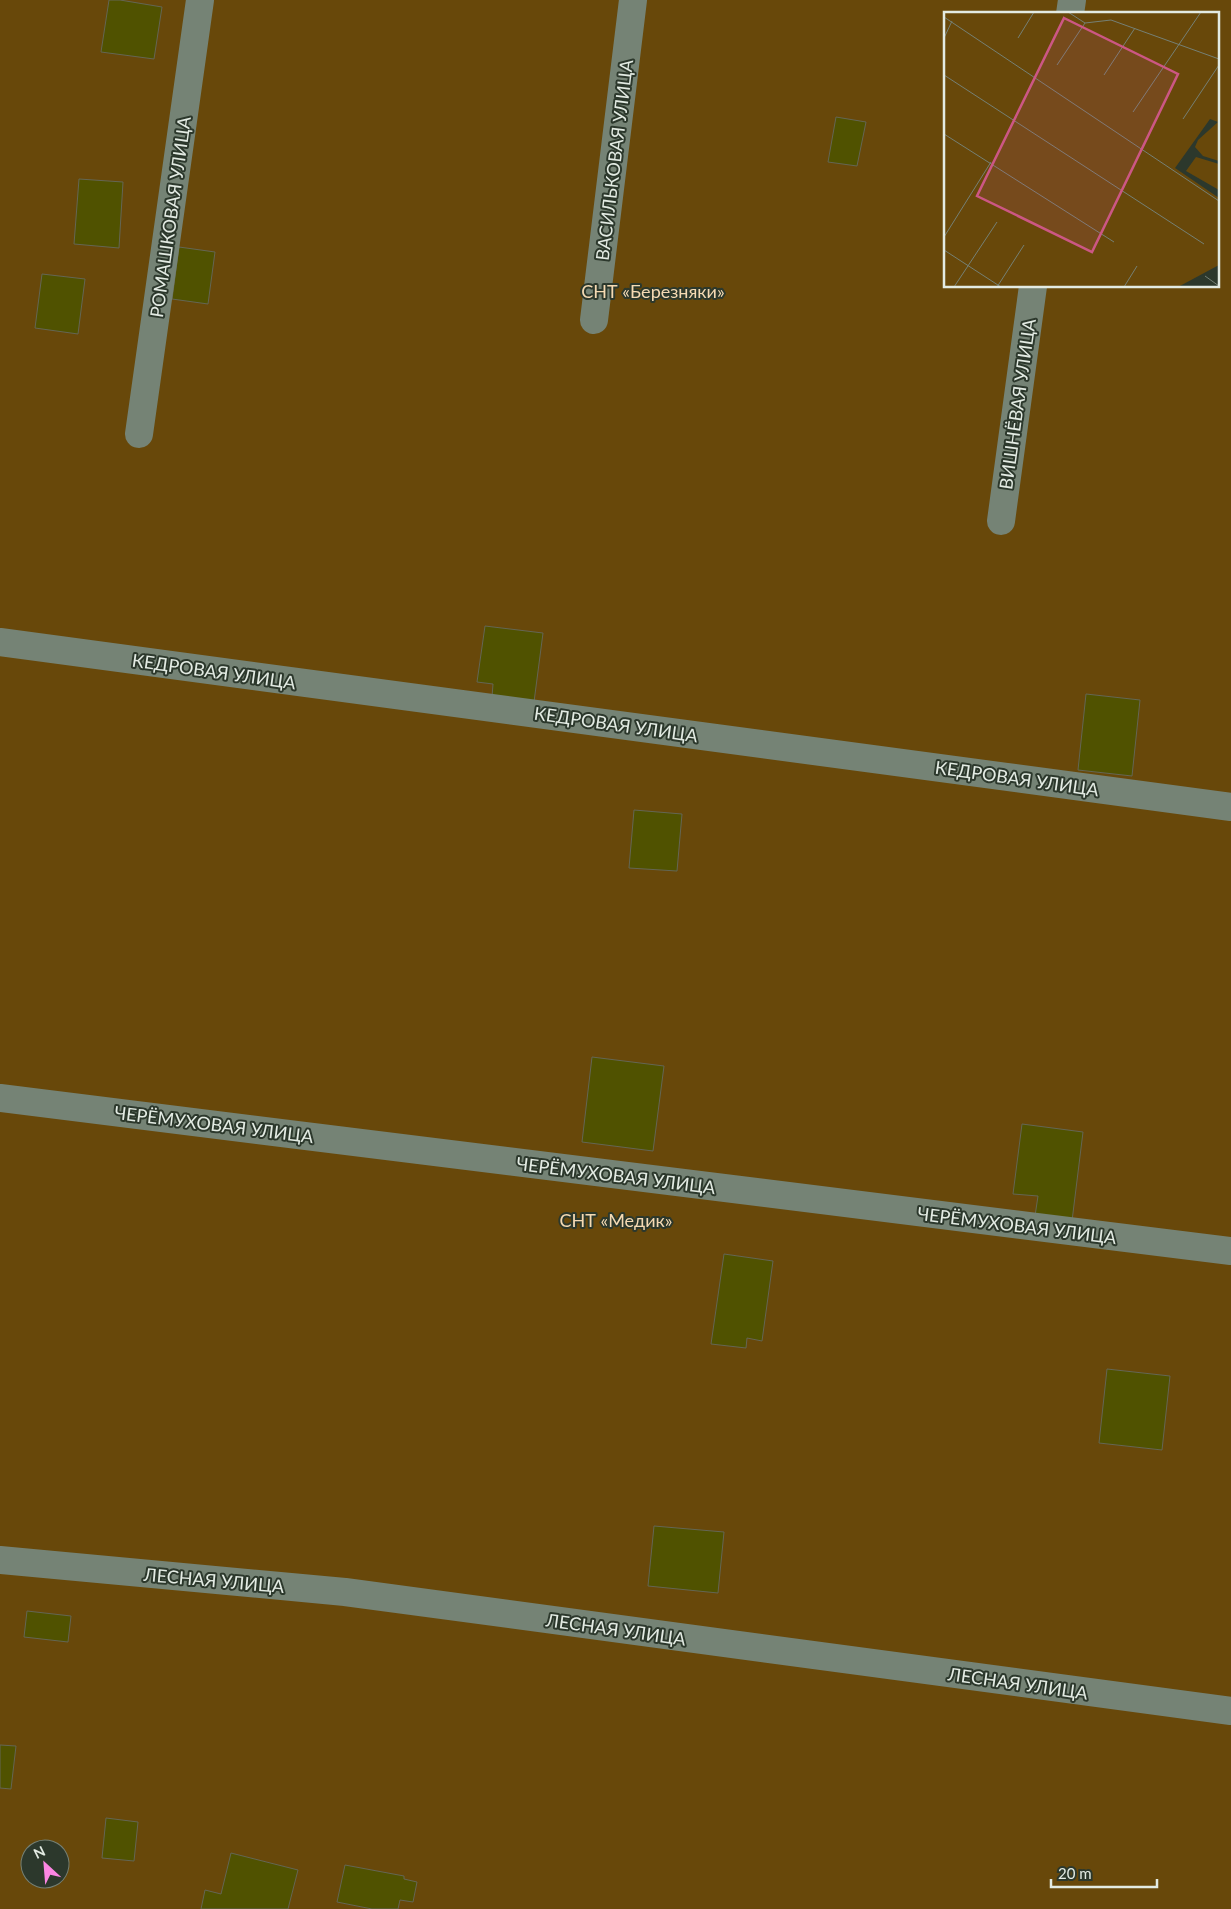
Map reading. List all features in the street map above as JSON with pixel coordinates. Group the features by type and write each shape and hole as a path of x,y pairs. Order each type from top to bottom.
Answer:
{"street":[{"name":"РОМАШКОВАЯ УЛИЦА","path":"139,434 200,0"},
{"name":"ВАСИЛЬКОВАЯ УЛИЦА","path":"594,320 633,0"},
{"name":"ВИШНЁВАЯ УЛИЦА","path":"1001,521 1033,288"},
{"name":"КЕДРОВАЯ УЛИЦА","path":"0,642 1231,807"},
{"name":"ЧЕРЁМУХОВАЯ УЛИЦА","path":"0,1098 1231,1251"},
{"name":"ЛЕСНАЯ УЛИЦА","path":"0,1560 345,1592 1231,1711"}],"green space":[{"name":"СНТ «Медик»","path":"0,0 1231,0 1231,1909 0,1909"}],"building":[{"path":"109,0 162,7 154,59 101,52"},
{"path":"836,117 866,122 857,166 828,162"},
{"path":"79,179 123,182 119,248 74,244"},
{"path":"179,247 215,252 208,304 172,299"},
{"path":"42,274 85,279 78,334 35,328"},
{"path":"485,626 543,633 534,702 492,697 493,684 477,682"},
{"path":"1086,694 1140,700 1132,776 1078,770"},
{"path":"634,810 682,814 677,871 629,868"},
{"path":"592,1057 664,1066 653,1151 582,1142"},
{"path":"1022,1124 1083,1132 1072,1221 1035,1216 1038,1196 1013,1194"},
{"path":"724,1254 773,1261 762,1341 747,1338 746,1348 711,1344"},
{"path":"1107,1369 1170,1376 1162,1450 1099,1443"},
{"path":"654,1526 724,1532 718,1593 648,1586"},
{"path":"27,1611 71,1616 68,1642 24,1637"},
{"path":"0,1745 16,1746 11,1789 0,1788"},
{"path":"106,1818 138,1822 134,1861 102,1858"},
{"path":"231,1853 298,1870 288,1909 201,1909 205,1890 221,1894"},
{"path":"345,1865 404,1876 404,1879 417,1882 413,1902 400,1900 398,1909 372,1909 337,1902"}],"park label":[{"name":"СНТ «Березняки»","path":"653,291"}]}
